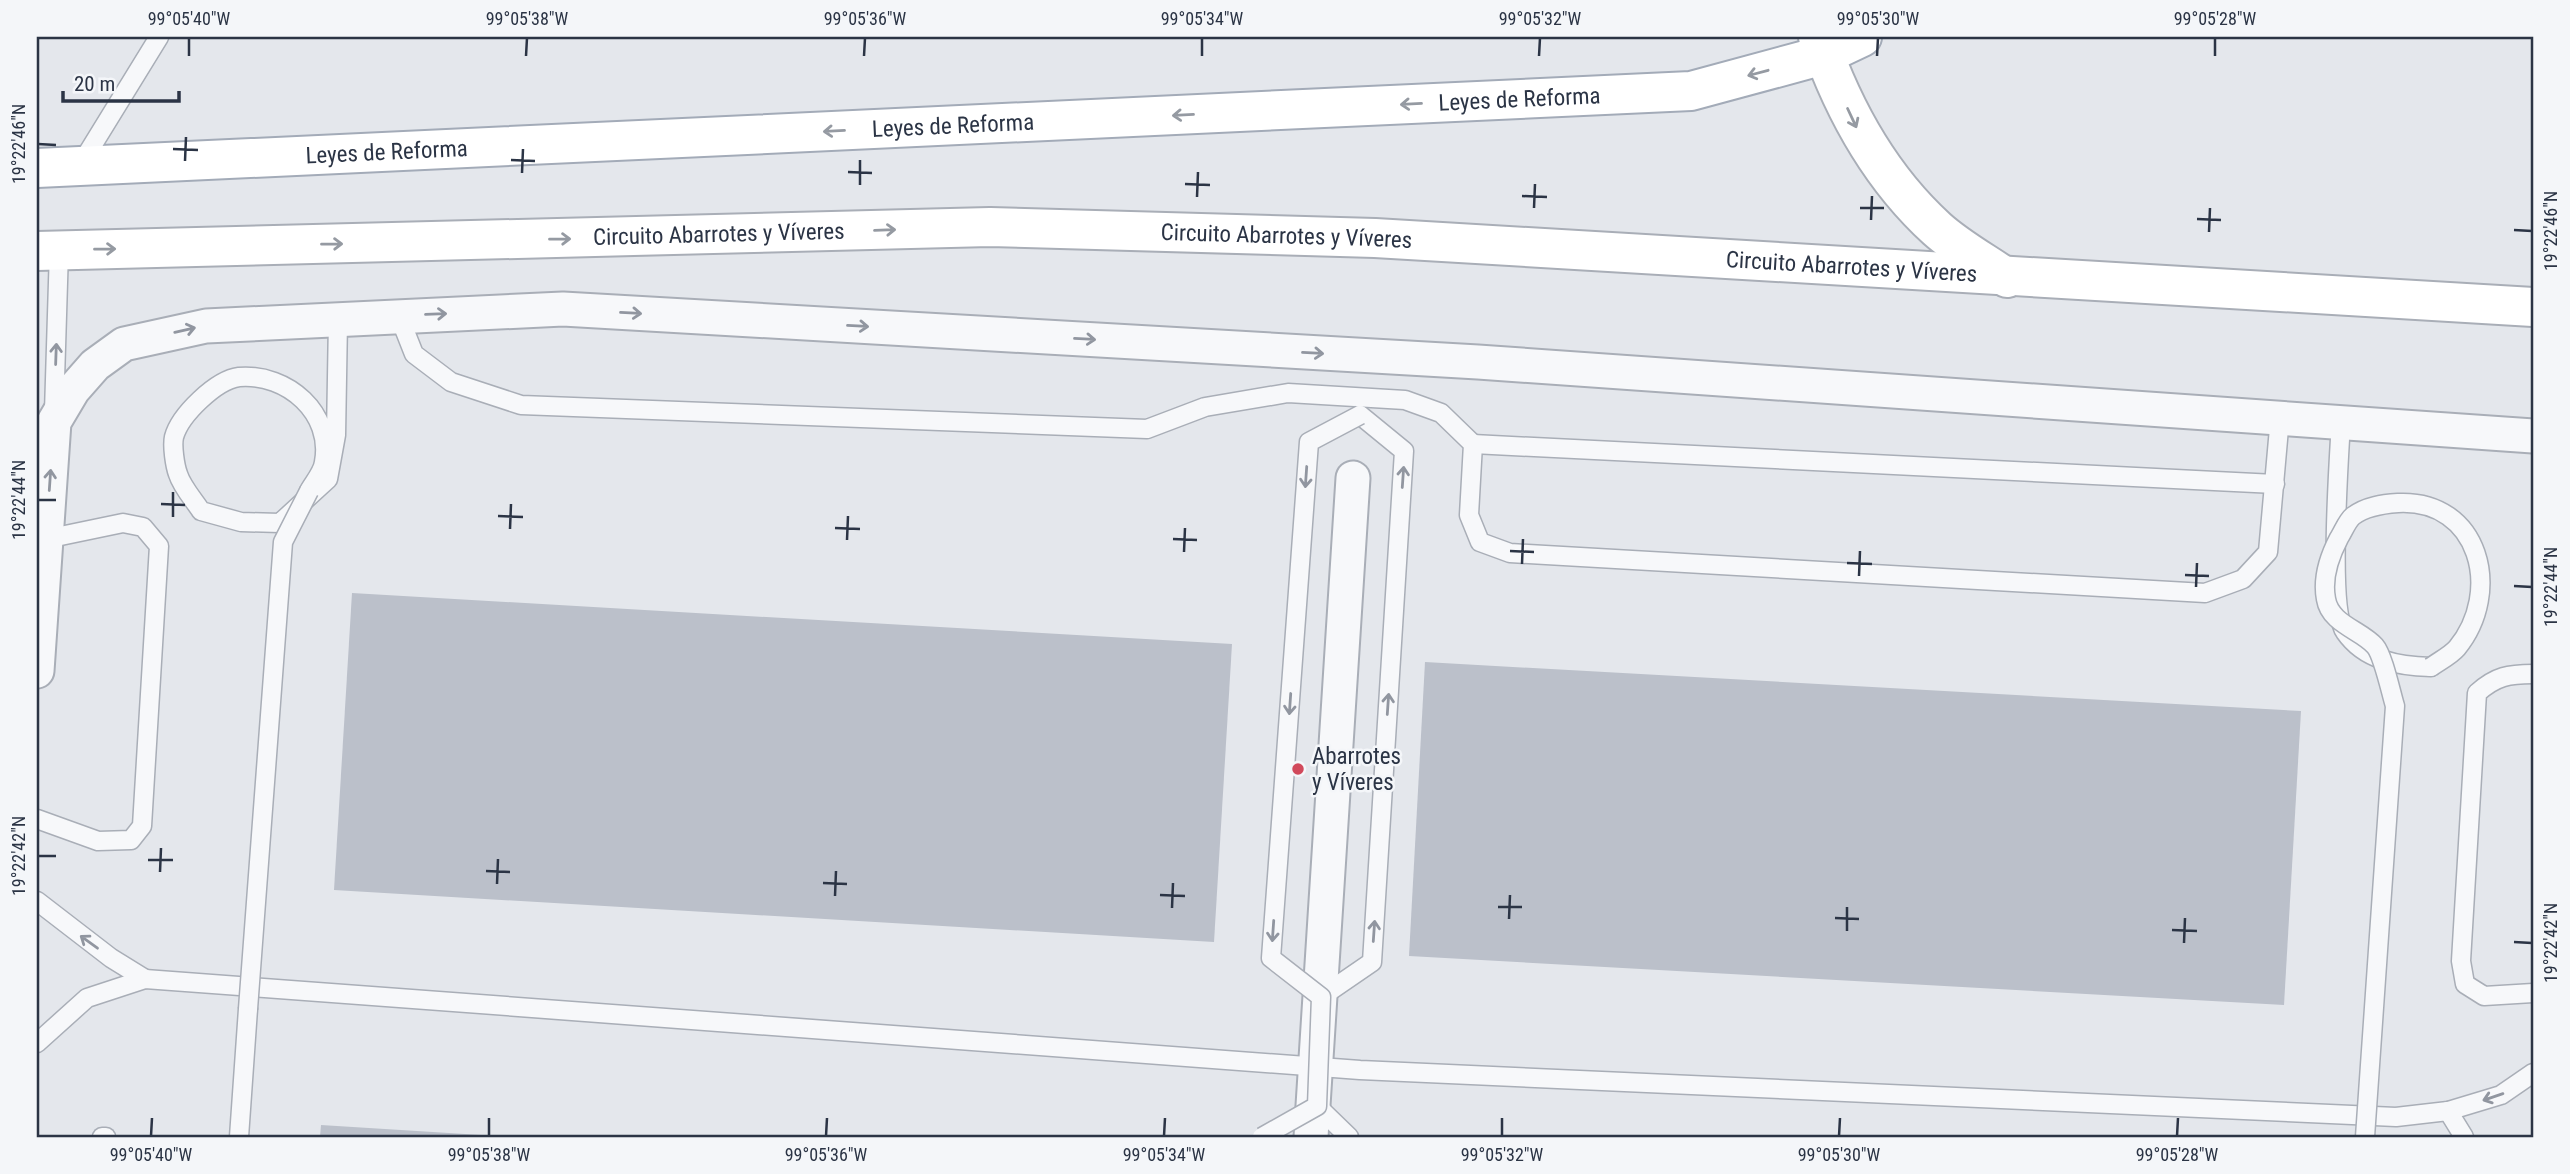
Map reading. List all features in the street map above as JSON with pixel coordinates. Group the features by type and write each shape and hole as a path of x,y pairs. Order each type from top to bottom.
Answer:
{"main road":[{"name":"Leyes de Reforma","path":"37,168 1691,90 1821,46 1862,37"},
{"path":"1821,46 1864,142 1897,190 1940,231 2007,278"},
{"name":"Circuito Abarrotes y Víveres","path":"48,250 990,227 1375,238 2007,278 2533,307"}],"street":[{"path":"37,671 54,422 73,390 95,365 124,344 206,326 577,309 1451,361 2533,436"},
{"path":"1314,1122 1315,1067 1353,478"}],"lane":[{"path":"79,167 159,37"},
{"path":"48,250 54,422"},
{"path":"399,316 414,354 451,382 522,405 1147,429 1205,407 1288,393 1405,400 1441,413 1473,443 2275,484"},
{"path":"239,1137 283,542 293,518 324,466 326,439 319,418 300,396 273,382 238,377 213,389 188,411 174,438 178,475 201,510 242,522 280,523 328,479 336,435 338,320"},
{"path":"1360,415 1404,451 1372,962 1321,997 1271,958 1308,442 1360,415"},
{"path":"1473,443 1469,515 1479,542 1510,553 2205,593 2243,579 2268,552 2280,417"},
{"path":"2341,422 2336,560 2343,629 2361,651 2401,666 2431,667 2456,649 2475,617 2480,588 2479,554 2459,524 2440,509 2407,502 2378,504 2351,516 2328,559 2326,601 2342,624 2377,647 2395,706 2365,1137"},
{"path":"37,819 98,841 131,840 142,826 159,546 143,527 123,523 46,539"},
{"path":"2533,674 2506,674 2492,680 2477,692 2461,961 2465,984 2484,996 2533,993"},
{"path":"37,901 103,952 145,979"},
{"path":"37,1043 87,998 145,979 1315,1067 2396,1117 2448,1111 2501,1095 2533,1073"},
{"path":"1314,1122 1321,997"},
{"path":"2448,1111 2464,1137"},
{"path":"1262,1137 1314,1122 1349,1137"}],"building":[{"path":"352,593 1232,644 1214,942 334,890"},
{"path":"1425,662 2301,711 2284,1005 1409,956"},
{"path":"321,1125 481,1135 481,1137 320,1137"}],"place":[{"name":"Abarrotes y Víveres","path":"1298,769"}]}
